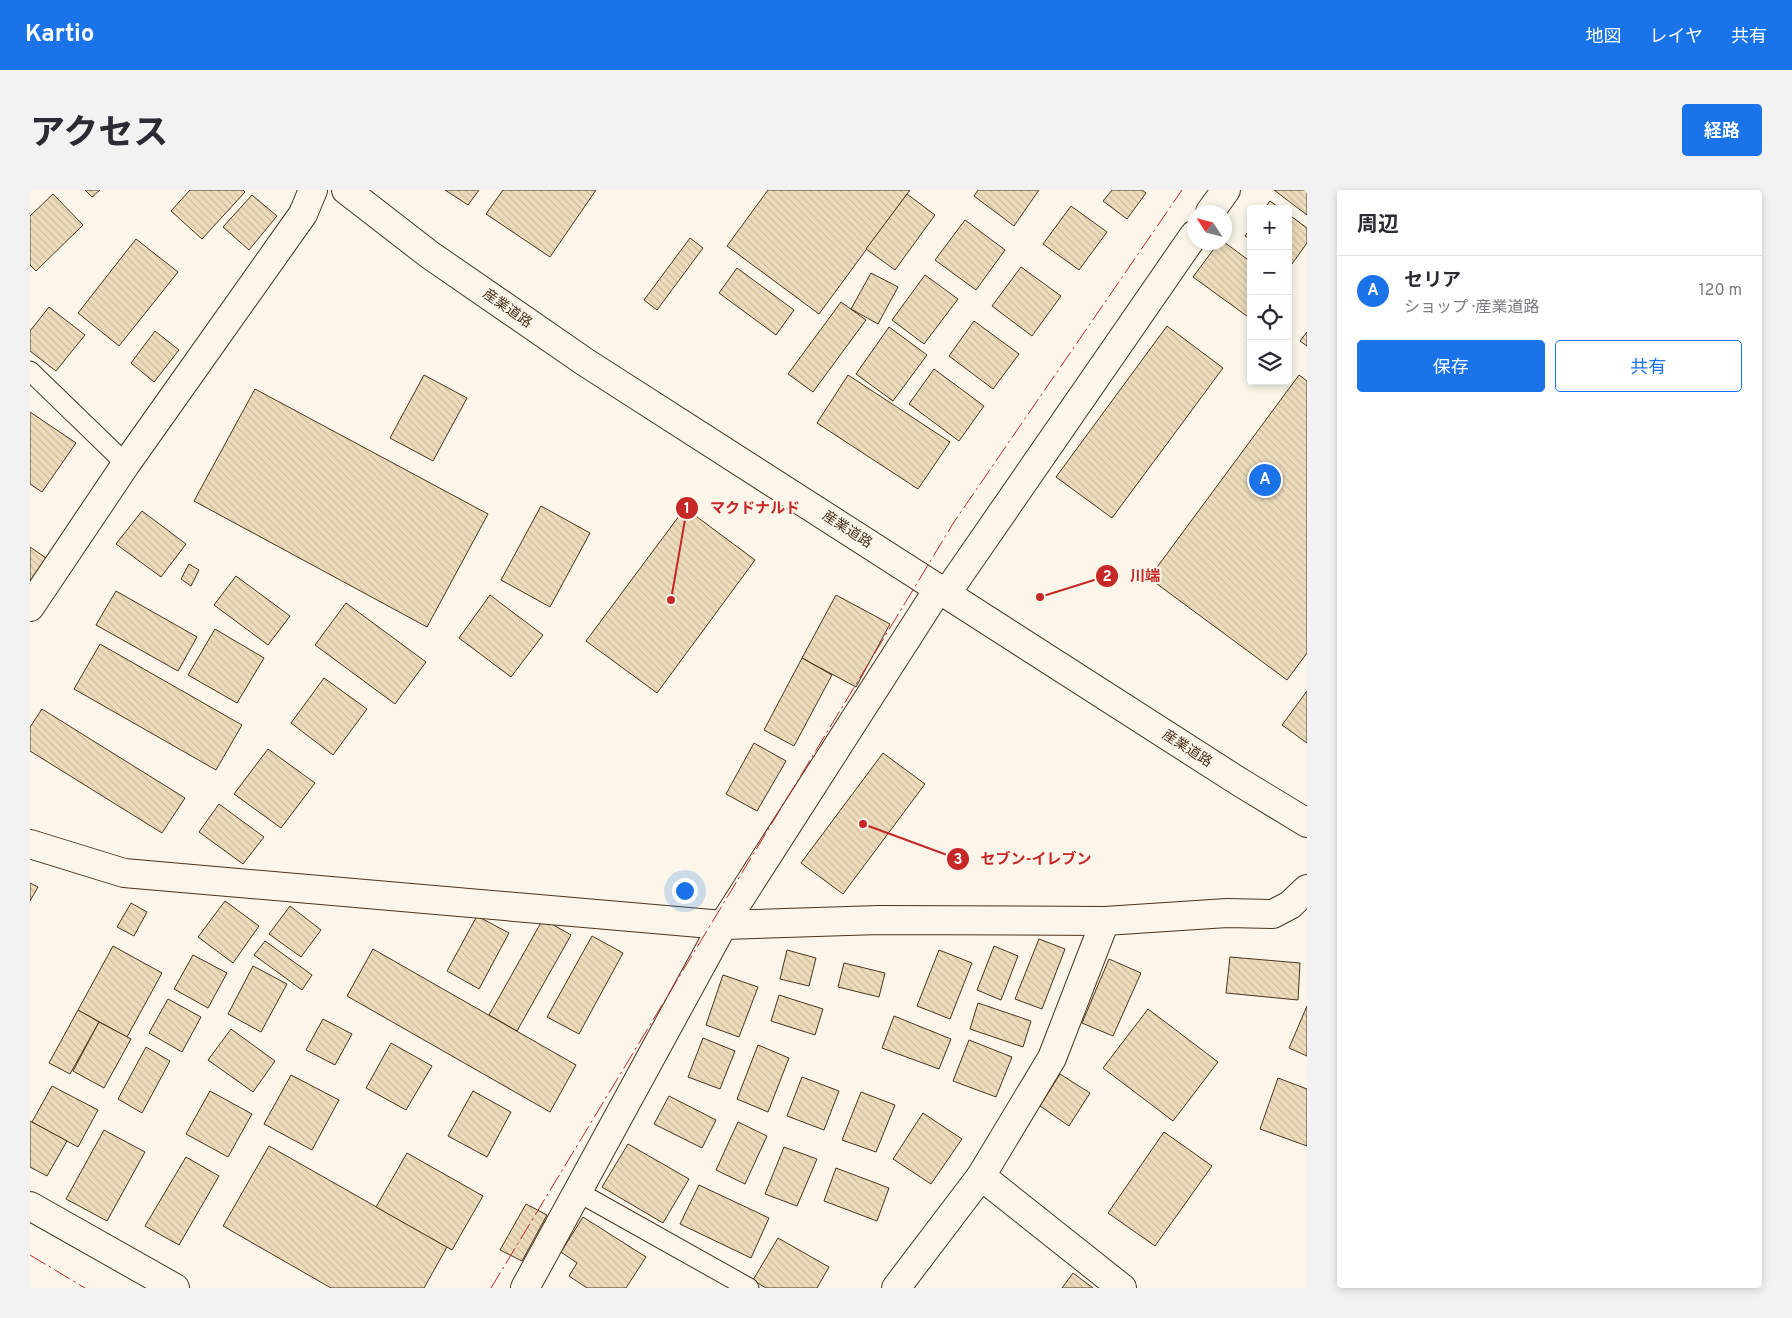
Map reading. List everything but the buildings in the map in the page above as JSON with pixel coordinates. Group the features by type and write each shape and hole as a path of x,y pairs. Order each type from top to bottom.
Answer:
{"street":[{"path":"30,606 126,464 302,214 313,190"},
{"name":"産業道路","path":"346,190 430,255 584,362 1238,781 1307,823"},
{"path":"1215,205 1226,190"},
{"path":"525,1288 723,925 943,591 1187,245"},
{"path":"30,844 124,873 723,925 879,920 1105,921 1227,913 1272,914 1290,905 1307,889"},
{"path":"896,1288 981,1176 1052,1058 1105,921"},
{"path":"981,1176 1122,1288"},
{"path":"30,1206 175,1288"}],"lane":[{"path":"30,371 126,464"},
{"path":"578,1192 749,1288"}],"power":[{"path":"491,1288 954,522 1182,190"},
{"path":"30,1255 85,1288"}],"place":[{"name":"セリア","path":"1265,480"},
{"name":"川端","path":"1040,597"},
{"name":"マクドナルド","path":"671,600"},
{"name":"セブン-イレブン","path":"863,824"}]}
